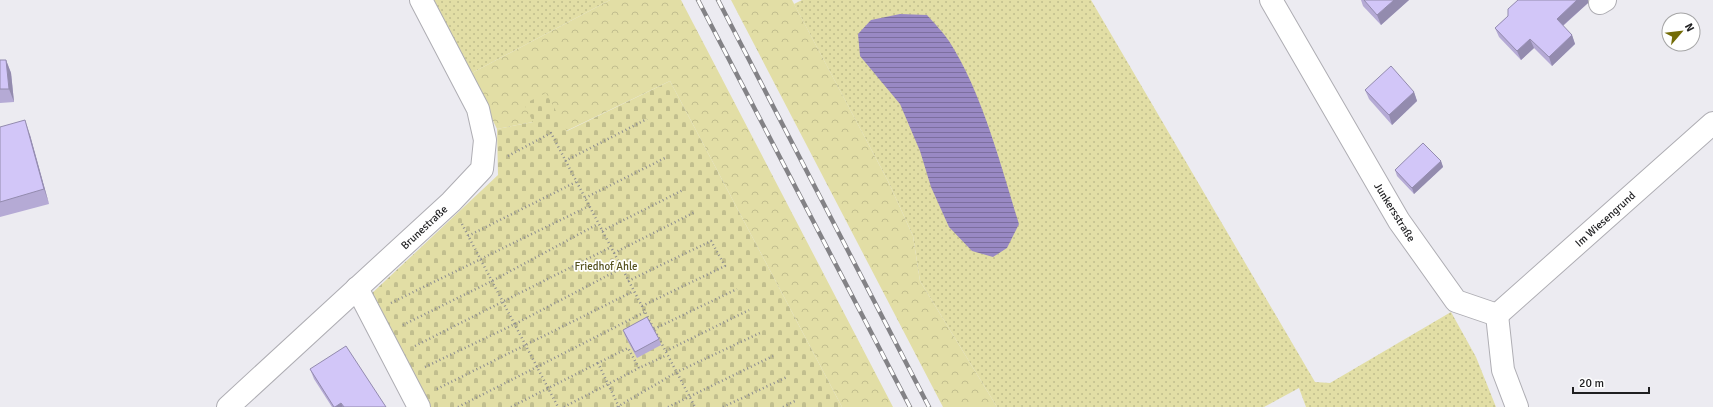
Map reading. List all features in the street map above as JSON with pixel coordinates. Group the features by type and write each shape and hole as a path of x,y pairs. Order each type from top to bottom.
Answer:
{"street":[{"path":"421,0 478,109 485,140 482,170"},
{"name":"Junkersstraße","path":"1271,0 1398,221 1456,301 1497,315"},
{"name":"Im Wiesengrund","path":"1497,315 1713,123"},
{"name":"Brunestraße","path":"228,407 451,202 482,170"},
{"path":"357,288 425,400"},
{"path":"1497,315 1503,370 1517,407"}],"path":[{"path":"565,161 647,119"},
{"path":"482,170 551,133 695,407"},
{"path":"585,198 665,158"},
{"path":"468,236 576,182"},
{"path":"602,231 683,190"},
{"path":"451,202 558,407"},
{"path":"385,306 589,206"},
{"path":"614,253 695,212"},
{"path":"397,328 492,281 598,224"},
{"path":"628,281 711,241 724,266 642,306"},
{"path":"408,350 611,247"},
{"path":"418,370 515,324 622,268"},
{"path":"654,329 737,289"},
{"path":"425,400 634,291"},
{"path":"666,351 749,310"},
{"path":"458,407 645,312"},
{"path":"598,363 618,407 677,372 762,332"},
{"path":"511,407 628,348 639,368"},
{"path":"564,407 667,354"},
{"path":"668,407 773,356"},
{"path":"723,407 787,377"},
{"path":"783,407 795,401"}],"green space":[{"path":"432,0 610,0 470,74"},
{"path":"610,0 681,0 893,407 842,407 670,81 566,131 533,122 497,129 470,74"},
{"path":"731,0 792,0 888,181 913,236 920,281 997,407 943,407"},
{"path":"802,0 1091,0 1315,382 1330,383 1451,312 1476,357 1496,407 1306,407 1299,388 1264,407 997,407 920,281 913,236 888,181 794,4"},
{"name":"Friedhof Ahle","path":"670,81 842,407 426,407 369,296 498,175 497,129 533,122 524,104 546,93 567,131"}],"shaded area":[{"path":"900,14 927,15 949,41 961,61 981,106 998,154 1019,224 1007,248 993,257 972,251 949,227 931,187 920,151 900,104 860,56 858,34 871,20"}],"building":[{"path":"1364,0 1394,0 1377,15"},
{"path":"1518,0 1577,0 1557,19 1572,35 1549,57 1530,39 1517,51 1495,28 1508,16 1508,9"},
{"path":"0,60 6,60 9,89 0,89"},
{"path":"1391,66 1414,92 1389,115 1365,90"},
{"path":"25,120 44,189 0,202 0,127"},
{"path":"1423,143 1441,161 1412,188 1395,170"},
{"path":"647,317 659,339 635,352 623,330"},
{"path":"346,346 386,407 344,407 341,403 334,407 310,369"}],"railway":[{"path":"698,0 910,407"},
{"path":"718,0 929,407"}]}
